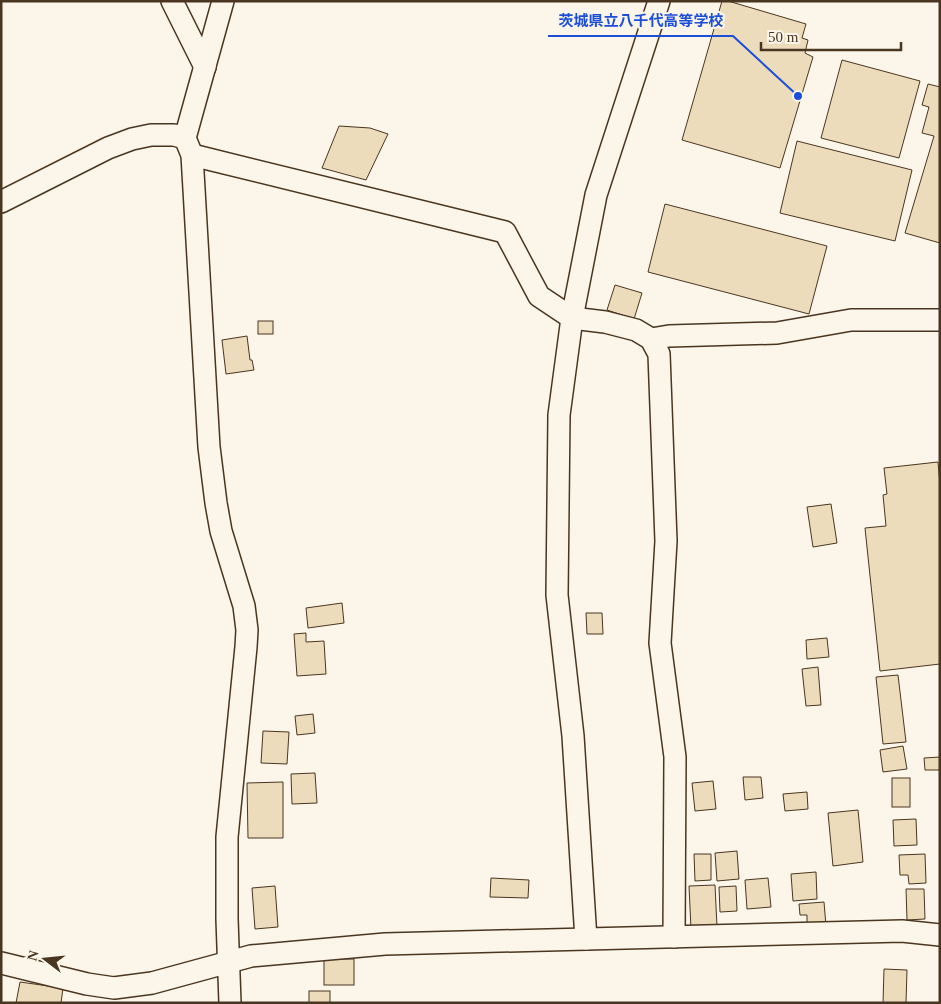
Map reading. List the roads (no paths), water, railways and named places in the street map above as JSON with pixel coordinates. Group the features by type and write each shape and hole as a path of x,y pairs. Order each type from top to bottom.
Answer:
{"street":[{"path":"172,1 205,67"},
{"path":"223,1 205,67 189,147 214,494 221,531 244,606 247,630 227,837 230,1003"},
{"path":"586,939 573,736 557,595 560,416 572,318 596,195 659,1"},
{"path":"1,202 108,148 132,138 151,135 174,135 189,147 504,232 539,296 572,318 605,322 636,330 651,339 660,354 666,540 660,643 676,757 674,937"},
{"path":"651,339 669,336 777,333 852,320 940,320"},
{"path":"1,963 87,984 114,988 152,982 251,956 385,944 902,931 940,935"}],"place":[{"name":"茨城県立八千代高等学校","path":"798,96"}]}
